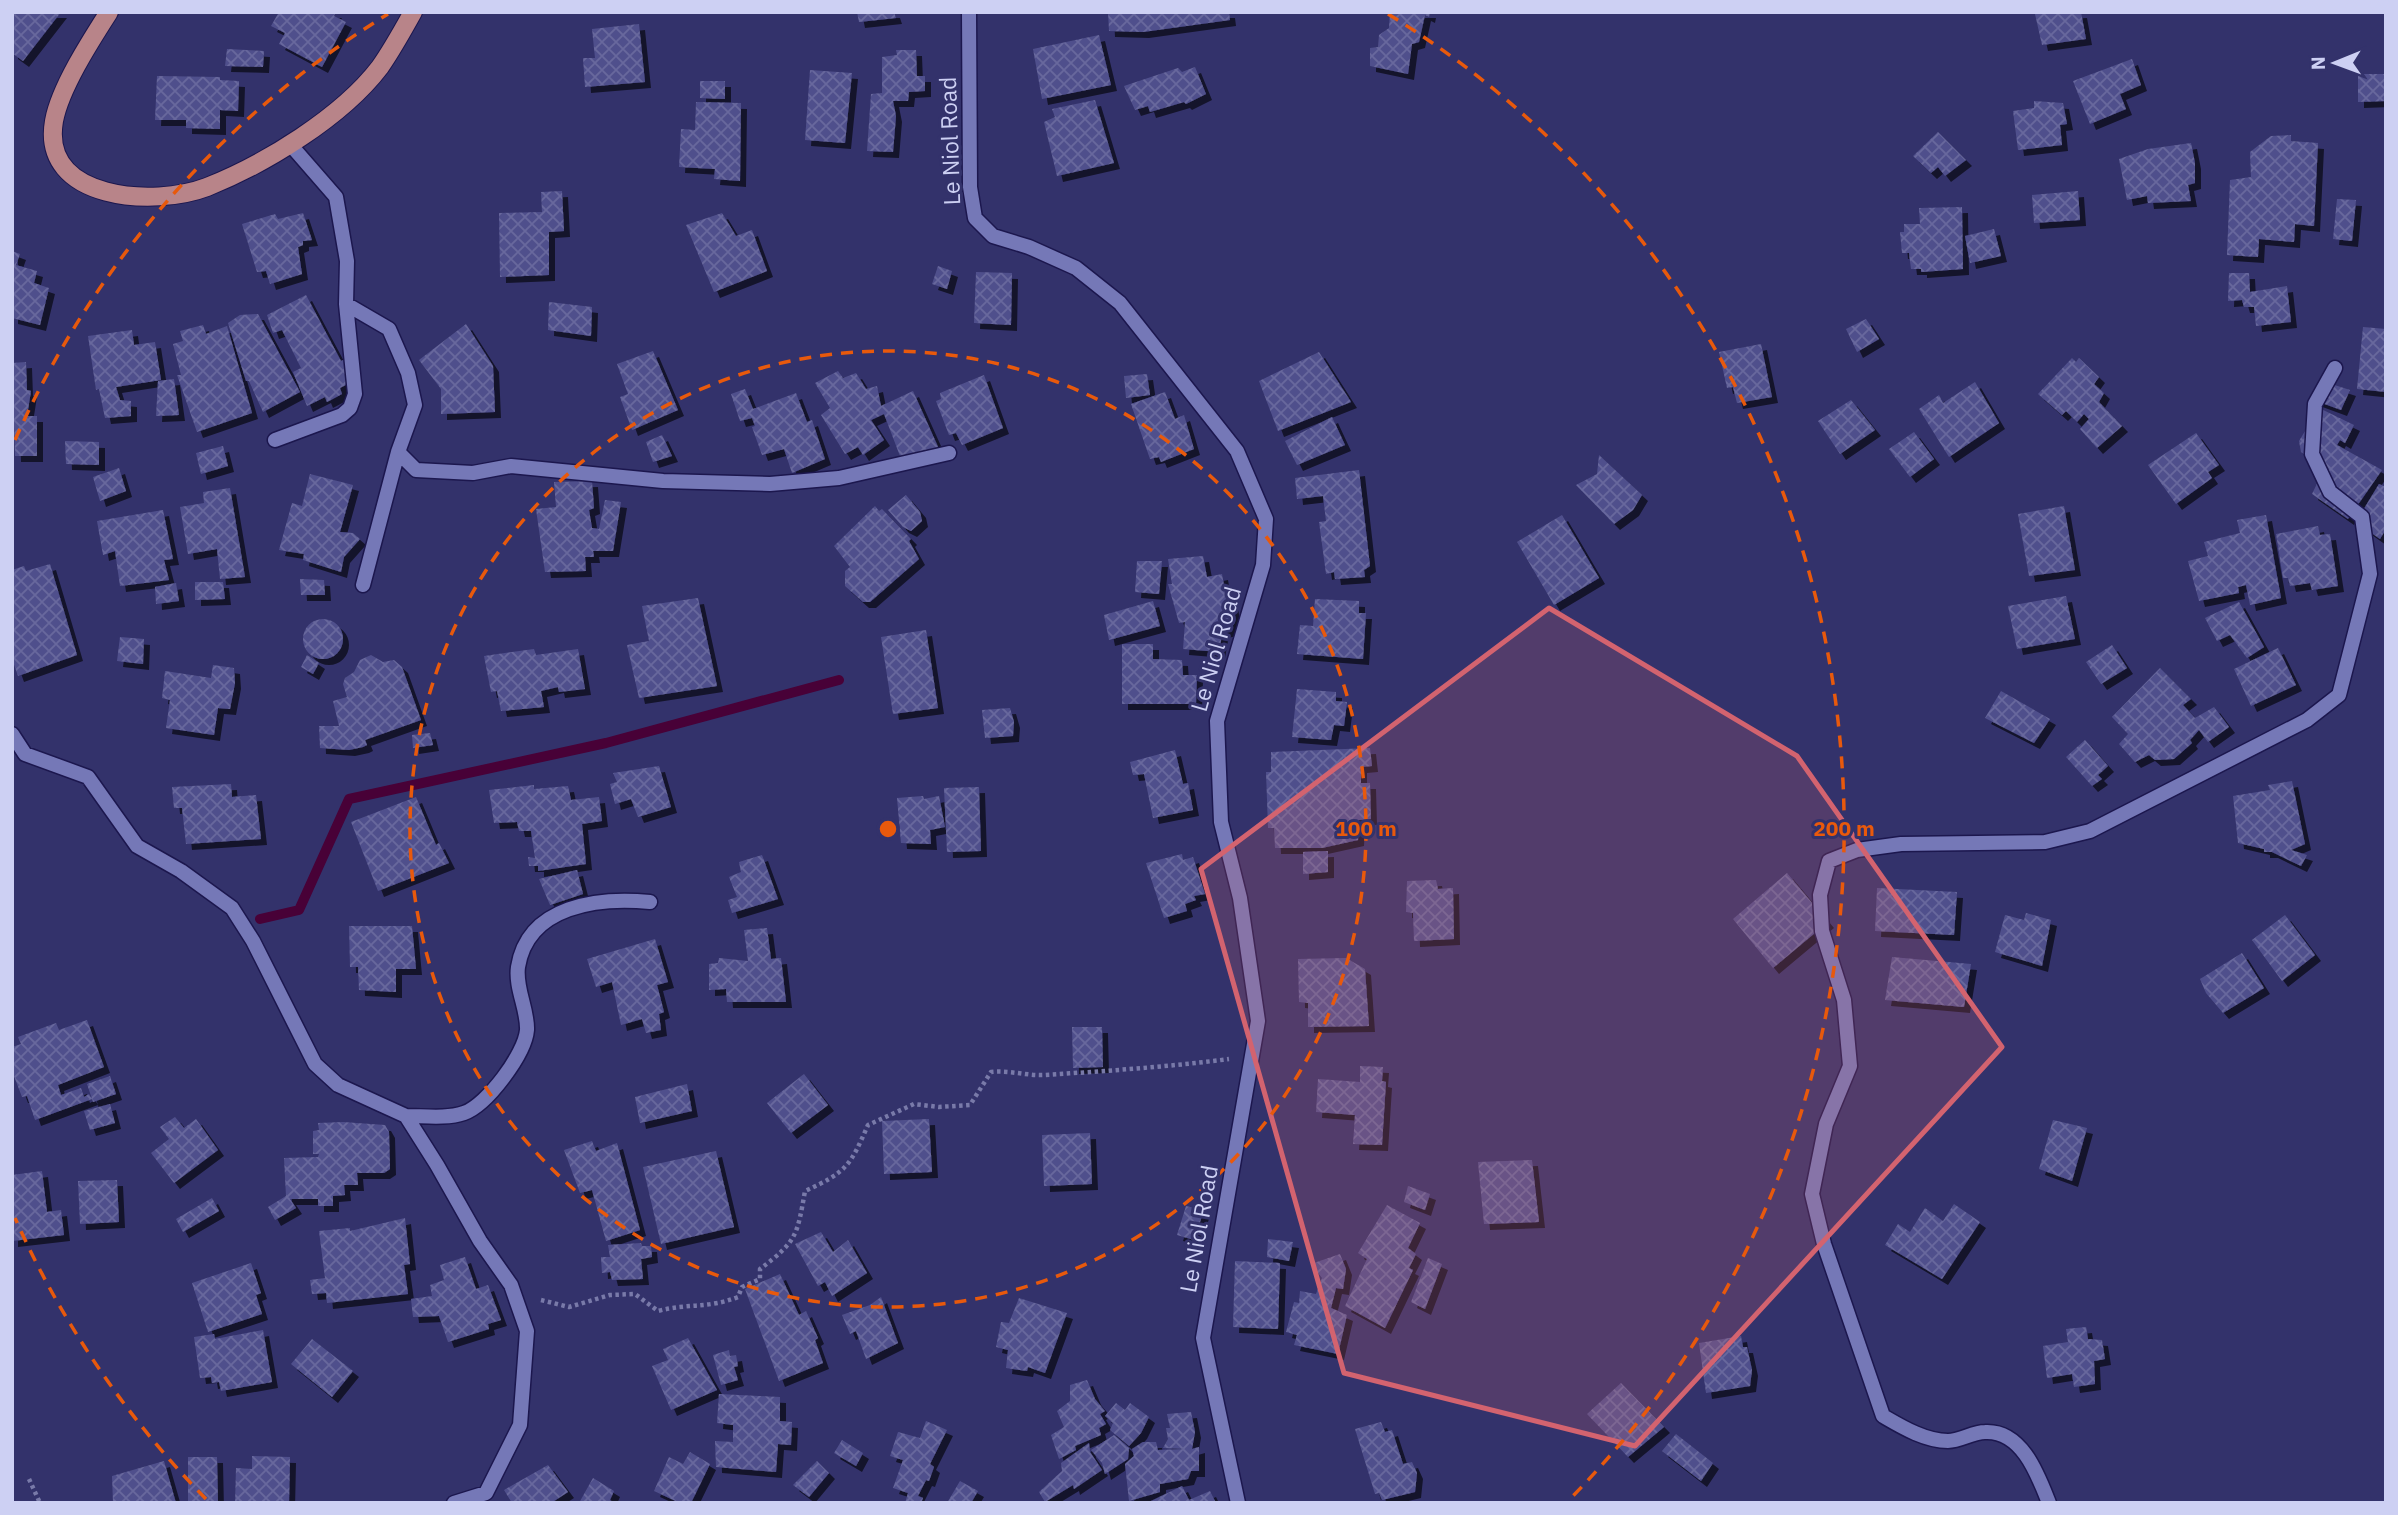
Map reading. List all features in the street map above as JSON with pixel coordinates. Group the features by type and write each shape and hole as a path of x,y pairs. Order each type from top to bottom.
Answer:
{"main road":[{"path":"109,12 61,99 54,119 54,152 62,166 99,191 129,196 161,196 205,188 270,157 341,106 379,68 413,12"}],"street":[{"name":"Le Niol Road","path":"969,12 970,187 975,218 993,236 1029,247 1076,268 1120,303 1237,451 1266,519 1263,565 1217,721 1221,822 1240,898 1258,1021 1203,1338 1238,1503"},
{"path":"275,440 342,415 350,408 355,394 346,304 347,261 335,197 289,143"},
{"path":"346,304 389,330 408,373 415,405 398,452 363,585"},
{"path":"2049,1503 2036,1469 2012,1438 1986,1432 1948,1441 1913,1433 1883,1416 1824,1244 1812,1194 1826,1124 1850,1066 1844,1000 1822,931 1820,895 1829,860 1857,850 1901,844 2045,842 2090,831 2307,720 2339,695 2370,573 2362,517 2330,492 2312,454 2315,404 2335,368"},
{"path":"398,452 416,470 473,473 510,466 663,481 769,484 839,478 949,453"},
{"path":"12,734 25,754 88,777 137,846 181,871 232,908 253,941 315,1064 338,1084 406,1116 443,1117 466,1112 488,1095 523,1049 527,1028 518,969 527,937 560,911 616,899 650,902"},
{"path":"406,1116 480,1241 511,1285 527,1331 520,1425 486,1493 454,1503"}],"path":[{"path":"511,1285 531,1298 569,1307 610,1295 635,1294 657,1311 679,1306 713,1307 738,1297 742,1287 760,1279 761,1269 789,1247 797,1233 805,1191 834,1178 852,1162 869,1125 890,1113 914,1104 939,1107 970,1105 991,1072 1010,1070 1044,1075 1099,1073 1237,1058 1249,1070"},
{"path":"29,1479 40,1503"}],"highlighted area":[{"path":"1549,608 1797,756 2002,1047 1635,1446 1344,1373 1201,869"}],"building":[{"path":"12,12 61,12 23,61 12,53"},
{"path":"279,12 336,12 334,16 346,22 322,67 279,44 285,33 271,26"},
{"path":"857,12 894,12 896,18 859,22"},
{"path":"1108,12 1229,12 1230,20 1143,32 1109,31"},
{"path":"1390,12 1430,12 1429,17 1425,15 1419,42 1412,44 1408,74 1370,66 1370,48 1378,47 1379,35 1389,28"},
{"path":"2081,12 2086,39 2042,45 2035,14"},
{"path":"639,24 645,82 585,87 583,58 595,58 592,29"},
{"path":"1099,35 1111,85 1042,99 1033,49"},
{"path":"227,49 264,51 263,67 225,66"},
{"path":"896,50 916,50 917,76 925,76 925,91 909,92 908,101 893,101 896,116 893,152 867,151 871,94 882,93 882,57 897,55"},
{"path":"2132,59 2141,85 2120,94 2126,109 2090,124 2073,81"},
{"path":"1195,67 1206,94 1186,104 1184,102 1150,112 1148,106 1135,110 1124,86 1178,68 1182,72"},
{"path":"810,70 852,73 845,143 805,140"},
{"path":"2358,74 2386,74 2386,101 2358,102"},
{"path":"157,76 220,77 220,80 239,81 238,111 220,110 220,129 186,128 186,120 155,120"},
{"path":"700,81 725,81 725,99 700,98"},
{"path":"1095,100 1114,163 1057,176 1044,122 1055,117 1052,109"},
{"path":"2034,101 2063,103 2067,124 2060,125 2062,145 2018,150 2013,111 2034,108"},
{"path":"696,102 741,103 740,181 714,179 715,169 679,167 681,129 695,130"},
{"path":"1938,132 1966,160 1945,176 1938,167 1931,173 1913,156"},
{"path":"2291,135 2291,141 2318,143 2314,226 2295,224 2294,242 2259,239 2258,257 2227,255 2230,180 2251,177 2250,152 2271,136"},
{"path":"2191,143 2195,183 2188,185 2191,201 2148,203 2147,196 2127,200 2119,159 2148,149"},
{"path":"562,191 564,231 549,232 549,275 500,277 499,213 542,212 541,192"},
{"path":"2078,191 2080,220 2034,223 2032,195"},
{"path":"2337,199 2356,200 2352,241 2333,239"},
{"path":"1962,207 1963,269 1921,272 1921,269 1911,269 1909,253 1902,253 1900,232 1904,232 1904,224 1920,224 1919,208"},
{"path":"303,213 312,240 303,241 303,245 298,247 302,274 270,284 266,271 257,272 242,224 275,214 278,219"},
{"path":"722,213 736,236 752,230 767,271 714,292 686,225"},
{"path":"1994,229 2001,256 1970,263 1965,236"},
{"path":"12,251 20,254 16,265 37,271 34,283 49,288 40,325 12,318"},
{"path":"938,266 952,271 947,289 932,284"},
{"path":"976,272 1012,273 1011,325 974,323"},
{"path":"2229,273 2249,273 2250,292 2287,286 2291,322 2256,326 2254,307 2244,307 2242,300 2228,301"},
{"path":"306,295 341,361 345,359 355,380 340,388 342,394 327,402 325,397 307,406 293,372 301,368 282,330 273,333 267,315"},
{"path":"549,302 592,307 591,336 548,330"},
{"path":"258,314 300,392 263,412 249,381 246,381 228,323 240,315"},
{"path":"1866,319 1879,339 1857,352 1846,329"},
{"path":"466,324 493,366 495,412 441,414 441,389 419,360"},
{"path":"203,325 206,334 227,326 252,413 197,432 177,375 181,375 173,344 183,341 180,331"},
{"path":"2363,327 2386,329 2386,392 2357,389"},
{"path":"132,330 134,345 155,342 161,380 116,387 120,400 131,401 131,416 105,418 99,389 96,390 88,336"},
{"path":"1761,344 1772,397 1737,403 1733,387 1727,388 1719,352"},
{"path":"653,351 678,410 632,430 620,397 628,394 617,364"},
{"path":"1319,352 1351,402 1278,431 1259,381"},
{"path":"2072,358 2076,362 2079,358 2099,377 2094,384 2104,393 2099,402 2122,426 2097,448 2080,429 2089,419 2084,414 2077,422 2066,411 2062,415 2038,394"},
{"path":"26,362 27,390 31,391 27,416 37,416 37,456 15,456 12,363"},
{"path":"838,371 843,378 856,373 866,389 877,386 881,406 913,391 939,449 903,464 884,414 871,420 884,440 863,455 858,447 845,454 821,415 830,408 815,383"},
{"path":"1147,374 1150,395 1126,398 1124,376"},
{"path":"984,375 1003,428 962,445 956,433 949,435 936,401 941,399 940,393"},
{"path":"174,379 179,415 156,416 158,381"},
{"path":"2319,380 2350,390 2341,410 2311,399"},
{"path":"1975,382 1999,423 1949,457 1919,409 1939,395 1943,403"},
{"path":"745,389 753,409 796,393 807,422 812,420 825,459 792,473 784,449 762,455 752,427 755,426 752,418 740,421 731,394"},
{"path":"1165,392 1175,419 1184,415 1194,449 1161,462 1159,457 1150,459 1131,404"},
{"path":"1851,400 1875,430 1840,454 1818,421"},
{"path":"2319,408 2354,425 2345,443 2340,440 2337,445 2382,470 2348,519 2312,494 2325,467 2301,452 2299,441"},
{"path":"1332,417 1345,445 1297,465 1285,441"},
{"path":"1914,432 1934,459 1910,477 1889,449"},
{"path":"2196,433 2219,465 2208,472 2212,478 2176,504 2148,465"},
{"path":"662,435 672,456 653,462 646,442"},
{"path":"65,441 99,442 99,465 66,464"},
{"path":"223,446 228,466 201,474 196,453"},
{"path":"1599,455 1642,495 1633,510 1614,524 1576,485 1597,474"},
{"path":"119,468 126,491 100,501 93,477"},
{"path":"1359,470 1370,566 1364,570 1365,577 1335,579 1334,572 1326,574 1319,522 1326,521 1323,496 1297,499 1295,478"},
{"path":"310,474 353,485 340,532 353,533 360,539 344,557 341,572 303,560 304,554 279,550 292,503 302,506"},
{"path":"592,481 594,508 589,510 592,528 599,529 605,500 621,502 613,551 593,551 594,557 585,557 586,571 545,572 536,509 556,507 554,482"},
{"path":"2379,484 2386,487 2386,529 2380,539 2356,522"},
{"path":"230,488 245,577 220,579 217,549 188,554 180,507 204,503 203,492"},
{"path":"906,495 920,512 922,521 911,531 903,527 888,510"},
{"path":"875,506 879,511 882,509 911,539 909,541 919,559 870,602 863,602 845,586 845,571 850,567 834,546"},
{"path":"2064,506 2075,570 2029,576 2018,514"},
{"path":"163,510 173,559 164,560 169,580 120,586 115,551 103,555 97,521"},
{"path":"1562,515 1599,578 1554,605 1517,542"},
{"path":"2266,515 2281,598 2250,605 2246,585 2238,587 2239,593 2199,601 2188,561 2208,556 2204,542 2240,533 2237,520"},
{"path":"2318,526 2320,535 2330,534 2338,586 2312,590 2310,583 2290,586 2288,578 2283,578 2276,534"},
{"path":"1203,556 1207,577 1222,574 1225,591 1231,595 1235,622 1230,630 1215,634 1222,635 1219,652 1183,649 1185,622 1179,623 1168,584 1172,584 1168,559"},
{"path":"1137,561 1162,561 1159,594 1135,592"},
{"path":"50,564 77,655 18,676 12,659 12,570 24,566 26,571"},
{"path":"300,579 324,580 325,595 301,595"},
{"path":"195,582 223,582 225,599 195,600"},
{"path":"176,583 179,601 156,604 155,587"},
{"path":"2066,596 2075,639 2017,649 2008,606"},
{"path":"698,598 717,686 639,698 627,645 649,641 642,606"},
{"path":"1315,599 1359,601 1359,613 1366,613 1363,659 1297,654 1300,625 1313,626"},
{"path":"1153,601 1160,626 1109,640 1104,615"},
{"path":"2239,602 2264,647 2247,658 2230,635 2217,641 2205,618"},
{"path":"323,619 331,620 337,625 342,631 342,647 337,653 331,658 323,659 315,658 309,653 304,647 303,639 304,631 309,625 315,620"},
{"path":"926,630 938,708 893,714 881,637"},
{"path":"120,637 144,639 143,664 117,661"},
{"path":"1122,644 1153,644 1153,659 1182,660 1183,675 1197,675 1196,704 1122,704"},
{"path":"2112,645 2127,668 2101,684 2086,662"},
{"path":"2278,648 2296,685 2251,706 2234,669"},
{"path":"534,649 536,655 578,649 585,689 559,692 558,687 541,691 544,707 501,711 497,691 491,692 484,656"},
{"path":"307,655 319,663 313,674 301,667"},
{"path":"371,655 383,662 394,660 402,667 421,720 365,740 367,745 363,747 349,750 320,748 319,726 339,726 333,701 347,697 343,684 345,678 354,672 360,660"},
{"path":"213,665 234,668 235,683 230,709 218,708 214,735 166,728 170,700 162,698 165,671 211,678"},
{"path":"2160,668 2191,699 2183,705 2195,718 2214,707 2229,727 2208,742 2199,730 2190,740 2192,743 2174,759 2155,760 2149,755 2135,762 2119,744 2128,734 2112,717"},
{"path":"1297,689 1336,692 1336,701 1347,702 1344,726 1334,725 1331,740 1292,737"},
{"path":"2001,691 2050,719 2034,743 1985,718"},
{"path":"1010,708 1014,722 1013,736 985,738 982,710"},
{"path":"430,733 433,745 413,748 412,735"},
{"path":"2085,740 2108,766 2098,775 2102,779 2092,786 2066,757"},
{"path":"1370,748 1372,766 1361,767 1361,783 1370,783 1371,819 1359,820 1358,840 1322,848 1275,848 1274,828 1268,828 1266,772 1271,772 1271,752"},
{"path":"1175,750 1183,784 1188,783 1193,810 1153,818 1144,774 1133,775 1130,762"},
{"path":"659,766 671,807 638,817 631,799 615,804 610,784 617,782 613,773"},
{"path":"2292,781 2305,844 2291,850 2307,855 2301,866 2272,852 2264,852 2264,849 2238,843 2233,796 2270,790 2268,785"},
{"path":"231,784 232,797 256,795 261,839 186,844 182,808 174,808 172,787"},
{"path":"534,785 534,789 568,786 571,800 599,797 602,821 582,824 586,864 538,871 538,866 529,866 528,857 535,858 531,831 519,831 517,822 494,823 489,790"},
{"path":"979,787 981,851 947,852 944,788"},
{"path":"923,796 924,799 939,796 945,827 930,830 931,844 901,843 897,798"},
{"path":"416,797 436,845 439,843 449,863 378,891 351,822"},
{"path":"1328,851 1328,872 1303,874 1303,852"},
{"path":"1182,854 1183,860 1193,857 1205,894 1194,896 1196,900 1185,904 1187,911 1164,918 1146,863"},
{"path":"762,855 778,899 732,913 728,900 737,897 729,877 741,872 739,862"},
{"path":"577,870 583,894 550,905 539,879"},
{"path":"1787,873 1828,922 1773,968 1733,919"},
{"path":"1436,880 1438,889 1453,888 1454,939 1414,941 1413,913 1406,912 1407,881"},
{"path":"1877,888 1957,892 1954,935 1875,931"},
{"path":"2026,913 2051,920 2042,966 1995,952 2005,915 2024,920"},
{"path":"2285,915 2315,955 2282,981 2252,940"},
{"path":"349,926 412,926 416,969 396,969 396,992 359,990 358,967 350,967"},
{"path":"767,928 771,959 781,958 786,1002 727,1002 726,989 709,990 709,964 718,963 719,958 748,961 744,930"},
{"path":"655,939 668,982 657,985 664,1012 659,1014 661,1030 646,1033 642,1019 621,1025 612,982 596,987 587,959"},
{"path":"2242,953 2264,988 2223,1013 2206,993 2200,979"},
{"path":"1892,957 1971,964 1964,1007 1885,1000"},
{"path":"1346,958 1365,969 1369,1026 1308,1027 1308,1003 1299,1002 1298,959"},
{"path":"87,1020 104,1067 58,1085 61,1095 81,1088 84,1097 89,1094 92,1099 35,1120 27,1096 22,1097 12,1071 12,1047 21,1044 18,1037 56,1023 59,1030"},
{"path":"1072,1027 1102,1027 1103,1067 1073,1068"},
{"path":"1360,1066 1383,1067 1382,1081 1386,1082 1382,1145 1353,1144 1355,1115 1316,1112 1318,1079 1360,1082"},
{"path":"804,1074 828,1105 791,1133 767,1103"},
{"path":"110,1076 116,1094 93,1102 87,1084"},
{"path":"687,1084 692,1111 640,1123 635,1097"},
{"path":"110,1104 115,1123 90,1130 84,1111"},
{"path":"175,1117 184,1128 196,1119 218,1150 174,1183 151,1153 169,1139 160,1127"},
{"path":"929,1119 932,1172 884,1174 882,1121"},
{"path":"2053,1120 2087,1128 2072,1181 2039,1169"},
{"path":"318,1123 385,1125 389,1132 390,1169 384,1173 357,1173 358,1185 344,1185 345,1195 333,1196 333,1206 318,1206 318,1199 290,1199 296,1208 275,1220 268,1207 286,1196 284,1158 318,1157 319,1154 313,1154 313,1131 319,1130"},
{"path":"1090,1133 1092,1184 1044,1186 1042,1135"},
{"path":"592,1141 596,1151 617,1143 640,1230 606,1241 592,1190 580,1193 564,1150"},
{"path":"716,1151 734,1227 661,1244 643,1167"},
{"path":"1532,1160 1539,1222 1484,1224 1478,1162"},
{"path":"42,1171 47,1212 61,1210 64,1235 12,1241 12,1175"},
{"path":"117,1180 119,1222 80,1224 78,1181"},
{"path":"1408,1186 1430,1194 1425,1210 1404,1202"},
{"path":"212,1198 219,1211 183,1232 176,1219"},
{"path":"1954,1204 1980,1222 1942,1279 1885,1245 1898,1224 1910,1232 1925,1208 1943,1221"},
{"path":"1387,1205 1420,1223 1408,1248 1416,1254 1409,1268 1413,1270 1385,1328 1345,1306 1367,1259 1358,1253"},
{"path":"1186,1206 1204,1210 1194,1240 1177,1235"},
{"path":"405,1218 410,1264 404,1265 408,1294 327,1303 326,1293 312,1294 310,1280 325,1278 319,1231 350,1228 350,1231"},
{"path":"821,1232 833,1252 848,1240 867,1273 832,1296 825,1282 818,1286 795,1244"},
{"path":"1268,1239 1293,1242 1289,1261 1267,1257"},
{"path":"641,1243 642,1246 651,1246 652,1257 641,1259 643,1279 612,1280 610,1272 602,1273 601,1257 610,1257 608,1245"},
{"path":"1340,1254 1346,1269 1343,1289 1336,1288 1331,1308 1347,1315 1338,1354 1294,1345 1297,1335 1286,1332 1294,1302 1299,1303 1300,1291 1316,1294 1322,1278 1311,1264"},
{"path":"465,1257 476,1289 488,1285 501,1320 488,1324 489,1329 448,1342 439,1316 413,1317 411,1299 432,1296 430,1285 444,1280 440,1265"},
{"path":"1428,1258 1442,1264 1425,1309 1411,1302"},
{"path":"1235,1261 1280,1263 1278,1329 1233,1327"},
{"path":"251,1263 261,1293 256,1295 262,1314 208,1332 192,1283"},
{"path":"780,1274 799,1315 806,1311 818,1338 815,1340 823,1363 779,1381 745,1289"},
{"path":"881,1297 898,1343 866,1359 856,1331 850,1334 842,1315 870,1305"},
{"path":"1019,1298 1067,1313 1045,1373 1028,1367 1027,1371 1006,1368 1008,1350 996,1347 1001,1322 1009,1323"},
{"path":"2086,1327 2088,1339 2102,1340 2105,1359 2094,1361 2095,1384 2074,1387 2072,1374 2047,1378 2043,1346 2068,1342 2066,1329"},
{"path":"263,1330 272,1382 221,1391 219,1382 212,1383 211,1377 200,1378 194,1337 214,1334 215,1339"},
{"path":"1741,1336 1743,1347 1747,1347 1752,1370 1750,1386 1706,1393 1699,1343"},
{"path":"688,1338 717,1390 671,1410 652,1366 668,1360 663,1349"},
{"path":"312,1339 353,1371 332,1397 291,1364"},
{"path":"729,1350 730,1356 736,1355 738,1366 734,1367 738,1380 721,1385 713,1355"},
{"path":"1087,1380 1095,1399 1105,1411 1100,1414 1106,1424 1099,1428 1101,1435 1075,1446 1076,1450 1059,1459 1051,1435 1064,1427 1057,1411 1070,1401 1070,1385"},
{"path":"1621,1383 1664,1427 1628,1457 1587,1414"},
{"path":"719,1394 780,1397 780,1421 792,1422 791,1445 778,1444 776,1472 716,1467 715,1441 733,1442 733,1425 717,1423"},
{"path":"1116,1403 1125,1410 1130,1403 1149,1417 1141,1433 1129,1446 1110,1430 1113,1423 1105,1416"},
{"path":"1191,1412 1195,1432 1192,1449 1199,1447 1199,1471 1191,1471 1188,1479 1160,1484 1160,1492 1129,1501 1125,1464 1134,1456 1132,1449 1143,1442 1156,1442 1158,1450 1185,1449 1163,1448 1168,1439 1166,1428 1170,1428 1167,1414"},
{"path":"926,1421 947,1430 930,1464 934,1467 929,1481 926,1480 918,1496 923,1498 921,1503 905,1503 908,1493 893,1488 903,1460 890,1456 898,1432 920,1438"},
{"path":"1381,1422 1385,1432 1392,1430 1403,1464 1412,1462 1417,1473 1415,1492 1382,1500 1379,1493 1375,1494 1355,1429"},
{"path":"1676,1434 1713,1463 1701,1481 1662,1451"},
{"path":"1114,1435 1129,1448 1128,1459 1105,1474 1102,1463 1091,1450"},
{"path":"842,1440 863,1453 856,1466 834,1453"},
{"path":"1089,1443 1090,1452 1102,1470 1074,1489 1073,1485 1045,1502 1039,1492 1062,1471 1061,1463"},
{"path":"690,1452 710,1464 691,1503 680,1503 654,1491 669,1457 683,1464"},
{"path":"252,1456 290,1457 289,1503 235,1503 236,1468 252,1469"},
{"path":"188,1457 217,1457 218,1503 188,1503"},
{"path":"164,1461 176,1503 113,1503 112,1476"},
{"path":"817,1461 829,1473 809,1497 793,1485"},
{"path":"548,1465 568,1492 551,1503 512,1503 504,1490"},
{"path":"593,1478 614,1491 610,1500 614,1503 579,1503"},
{"path":"960,1481 978,1491 971,1503 947,1503"},
{"path":"1182,1486 1189,1500 1210,1491 1216,1503 1147,1503"}],"waterway":[{"path":"260,919 299,910 349,799 606,743 839,680"}]}
